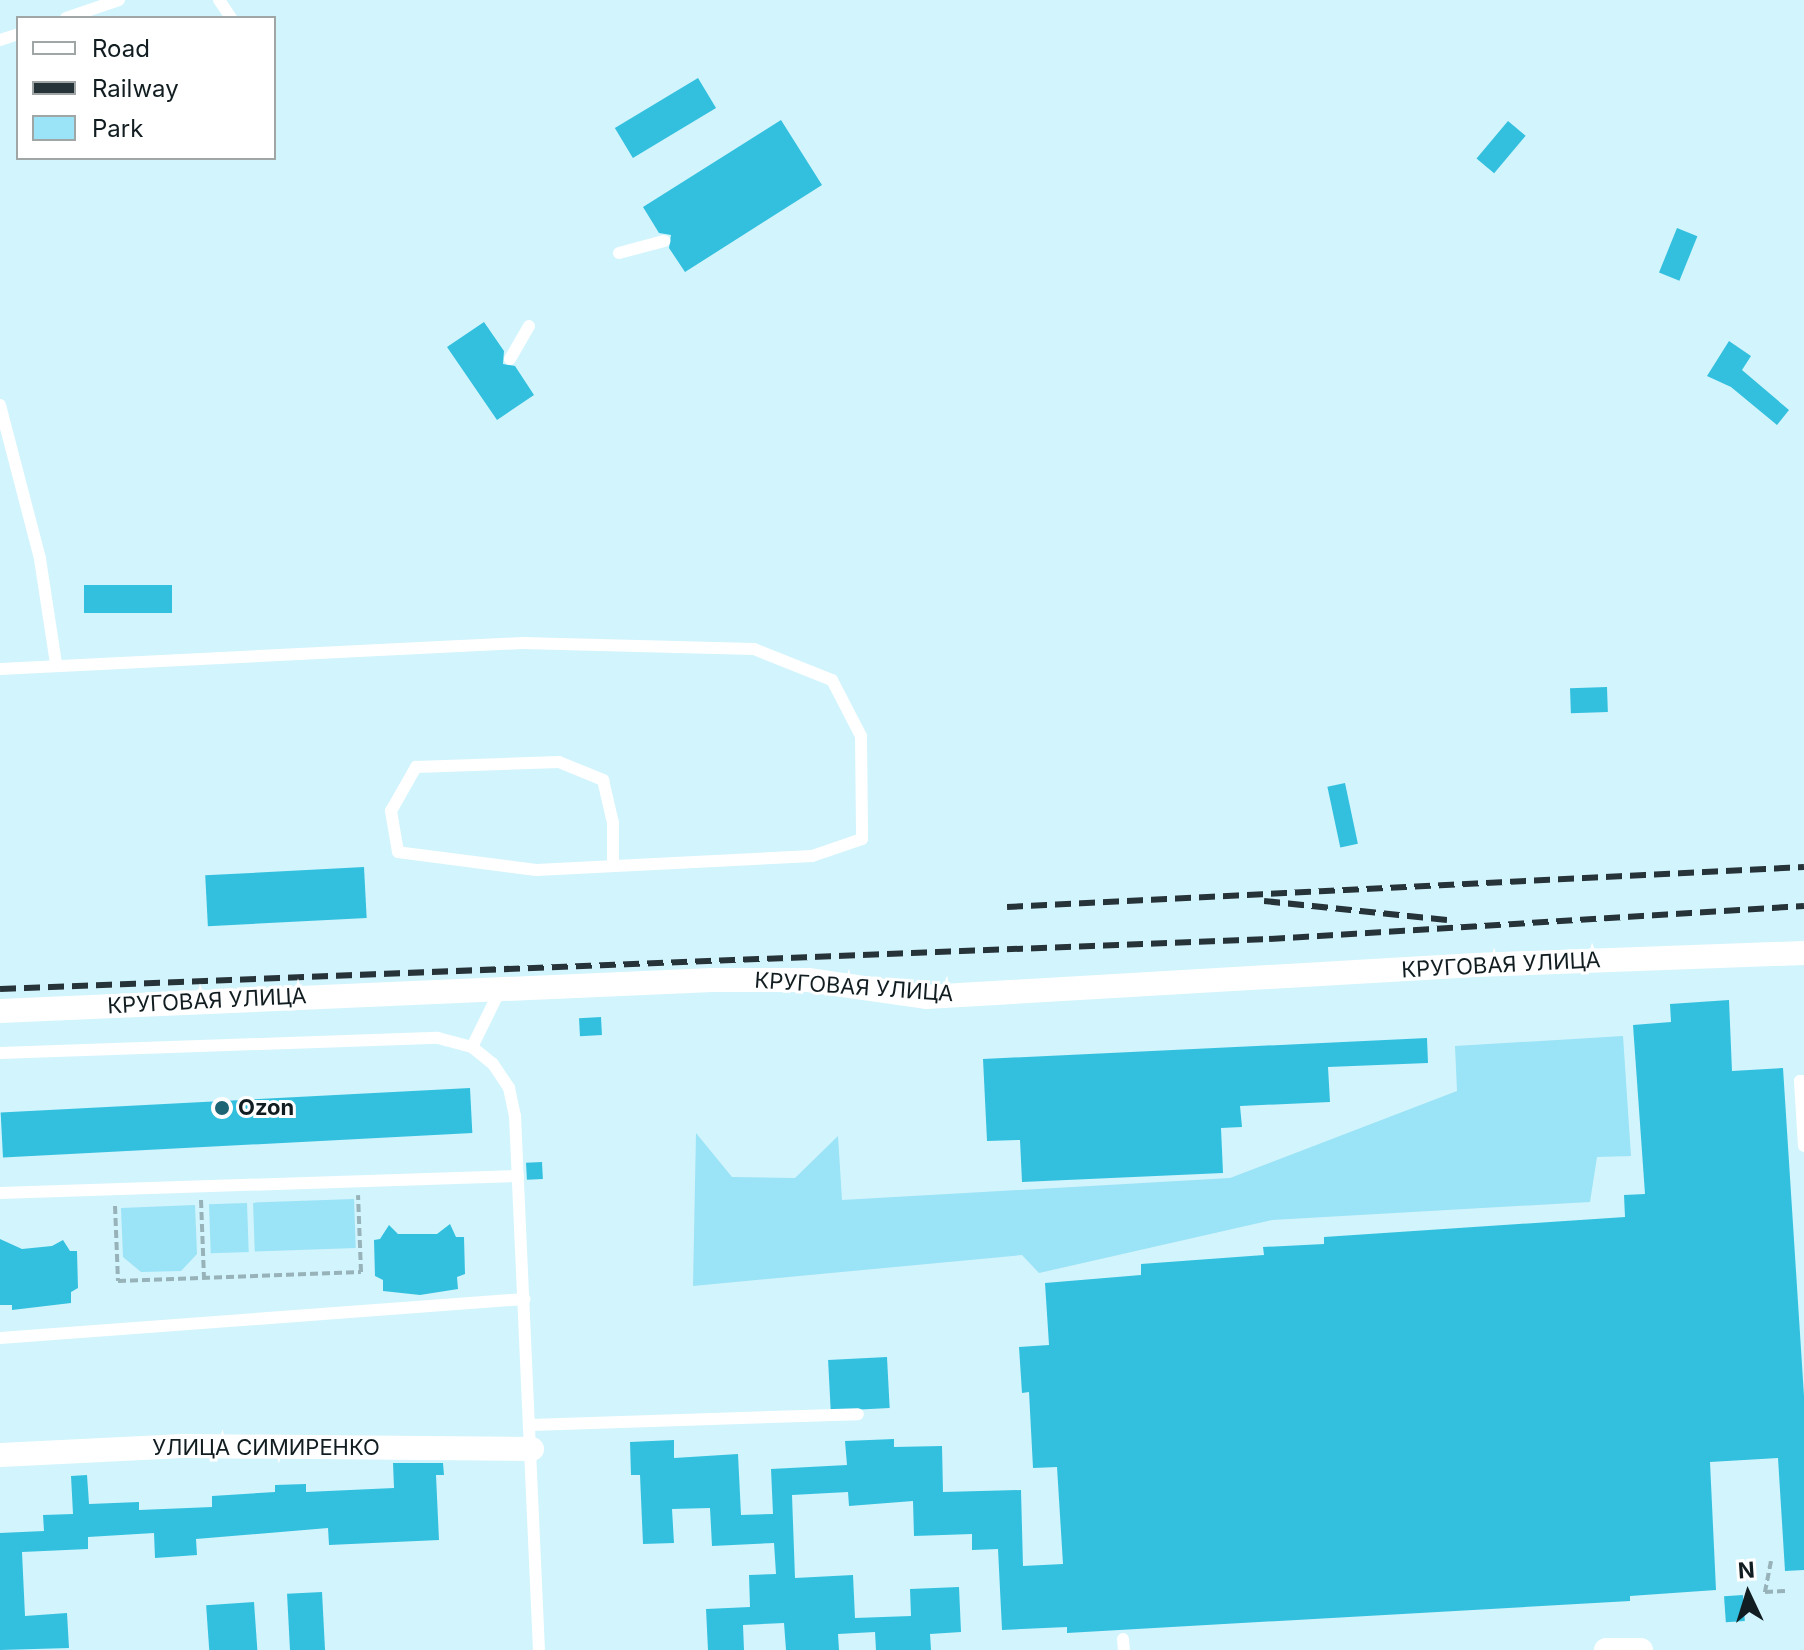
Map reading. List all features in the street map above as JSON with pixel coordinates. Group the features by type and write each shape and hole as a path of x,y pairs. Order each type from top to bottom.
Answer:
{"street":[{"name":"КРУГОВАЯ УЛИЦА","path":"0,1011 501,988 808,980 926,997 1475,965 1804,953"},
{"name":"УЛИЦА СИМИРЕНКО","path":"0,1455 183,1446 532,1437"},
{"path":"1606,1650 1641,1648"}],"lane":[{"path":"72,16 119,0"},
{"path":"619,253 664,241"},
{"path":"510,359 529,326"},
{"path":"0,405 40,559 56,664"},
{"path":"0,669 522,643 754,649 832,680 861,736 862,839 812,856 536,870 398,852 391,811 416,767 559,762 603,780 613,823 613,865"},
{"path":"472,1047 501,988"},
{"path":"0,1053 438,1038 472,1047 493,1064 509,1088 518,1176 532,1437 539,1650"},
{"path":"1804,1081 1804,1146"},
{"path":"0,1193 518,1176"},
{"path":"0,1338 525,1299"},
{"path":"532,1437 858,1414"}],"path":[{"path":"115,1190 118,1281 204,1278 361,1272 358,1181"},
{"path":"200,1187 204,1278"},
{"path":"1771,1561 1772,1577 1764,1577 1765,1592 1785,1591"}],"green space":[{"path":"1623,1036 1631,1156 1597,1157 1590,1202 1272,1220 1039,1273 1022,1255 693,1286 696,1133 732,1177 795,1178 838,1136 842,1200 1230,1178 1457,1091 1455,1046"},
{"path":"354,1199 356,1248 255,1251 253,1203"},
{"path":"247,1203 249,1252 211,1253 209,1204"},
{"path":"195,1205 197,1254 181,1271 141,1272 123,1257 121,1208"}],"building":[{"path":"698,78 716,108 633,158 615,128"},
{"path":"781,120 822,185 685,272 669,248 671,235 659,233 643,207"},
{"path":"1508,121 1526,136 1494,173 1477,159"},
{"path":"1677,228 1697,236 1679,281 1659,273"},
{"path":"484,322 504,351 503,364 515,366 534,395 497,420 447,347"},
{"path":"1729,341 1751,356 1742,370 1789,410 1777,425 1731,387 1707,376"},
{"path":"84,585 172,585 172,613 84,613"},
{"path":"1607,687 1608,712 1571,713 1570,688"},
{"path":"1345,783 1358,844 1340,847 1327,787"},
{"path":"364,867 367,918 208,926 205,875"},
{"path":"1729,1000 1732,1071 1783,1068 1804,1396 1804,1570 1785,1571 1778,1458 1710,1462 1716,1590 1630,1596 1630,1601 1067,1633 1067,1627 1002,1630 998,1549 972,1550 972,1534 914,1536 913,1501 849,1506 848,1492 792,1495 795,1578 853,1575 855,1618 911,1616 910,1589 959,1587 961,1632 930,1634 931,1650 876,1650 875,1632 838,1634 839,1650 786,1650 784,1623 743,1625 744,1650 708,1650 706,1609 750,1607 749,1575 776,1574 774,1543 712,1546 710,1508 672,1509 674,1543 643,1544 640,1475 631,1475 630,1442 674,1440 674,1458 738,1454 741,1515 773,1514 771,1469 847,1465 845,1441 894,1439 894,1447 942,1446 943,1492 1021,1490 1023,1566 1063,1564 1057,1467 1033,1468 1029,1392 1022,1393 1019,1347 1049,1345 1045,1283 1141,1275 1141,1264 1264,1255 1263,1247 1324,1244 1324,1237 1625,1217 1624,1195 1645,1194 1633,1025 1671,1022 1670,1004"},
{"path":"601,1017 602,1035 580,1036 579,1018"},
{"path":"1427,1038 1428,1063 1328,1067 1330,1102 1240,1106 1242,1127 1221,1128 1223,1173 1022,1182 1020,1140 987,1141 983,1059"},
{"path":"470,1088 472,1133 3,1158 1,1113"},
{"path":"542,1162 543,1179 527,1180 526,1163"},
{"path":"450,1224 456,1237 464,1237 465,1274 457,1277 458,1289 420,1295 383,1291 383,1280 375,1276 374,1240 380,1239 389,1225 398,1234 437,1234"},
{"path":"0,1239 22,1249 52,1246 63,1240 70,1251 77,1251 78,1288 71,1292 71,1303 12,1310 12,1305 0,1305"},
{"path":"887,1357 890,1408 831,1411 828,1360"},
{"path":"393,1463 443,1463 444,1475 436,1475 439,1540 329,1545 328,1528 196,1539 197,1555 155,1558 154,1533 88,1537 88,1549 22,1552 25,1616 67,1613 69,1648 0,1650 0,1533 44,1531 43,1515 73,1514 71,1476 87,1475 89,1504 139,1502 139,1510 212,1507 212,1496 275,1492 275,1485 306,1484 306,1492 394,1488"},
{"path":"322,1592 325,1650 290,1650 287,1594"},
{"path":"1743,1595 1745,1621 1726,1622 1724,1596"},
{"path":"254,1602 257,1650 209,1650 206,1605"}],"railway":[{"path":"1007,907 1804,867"},
{"path":"1264,901 1447,920"},
{"path":"0,989 1269,939 1804,906"}],"place":[{"name":"Ozon","path":"222,1108"}]}
